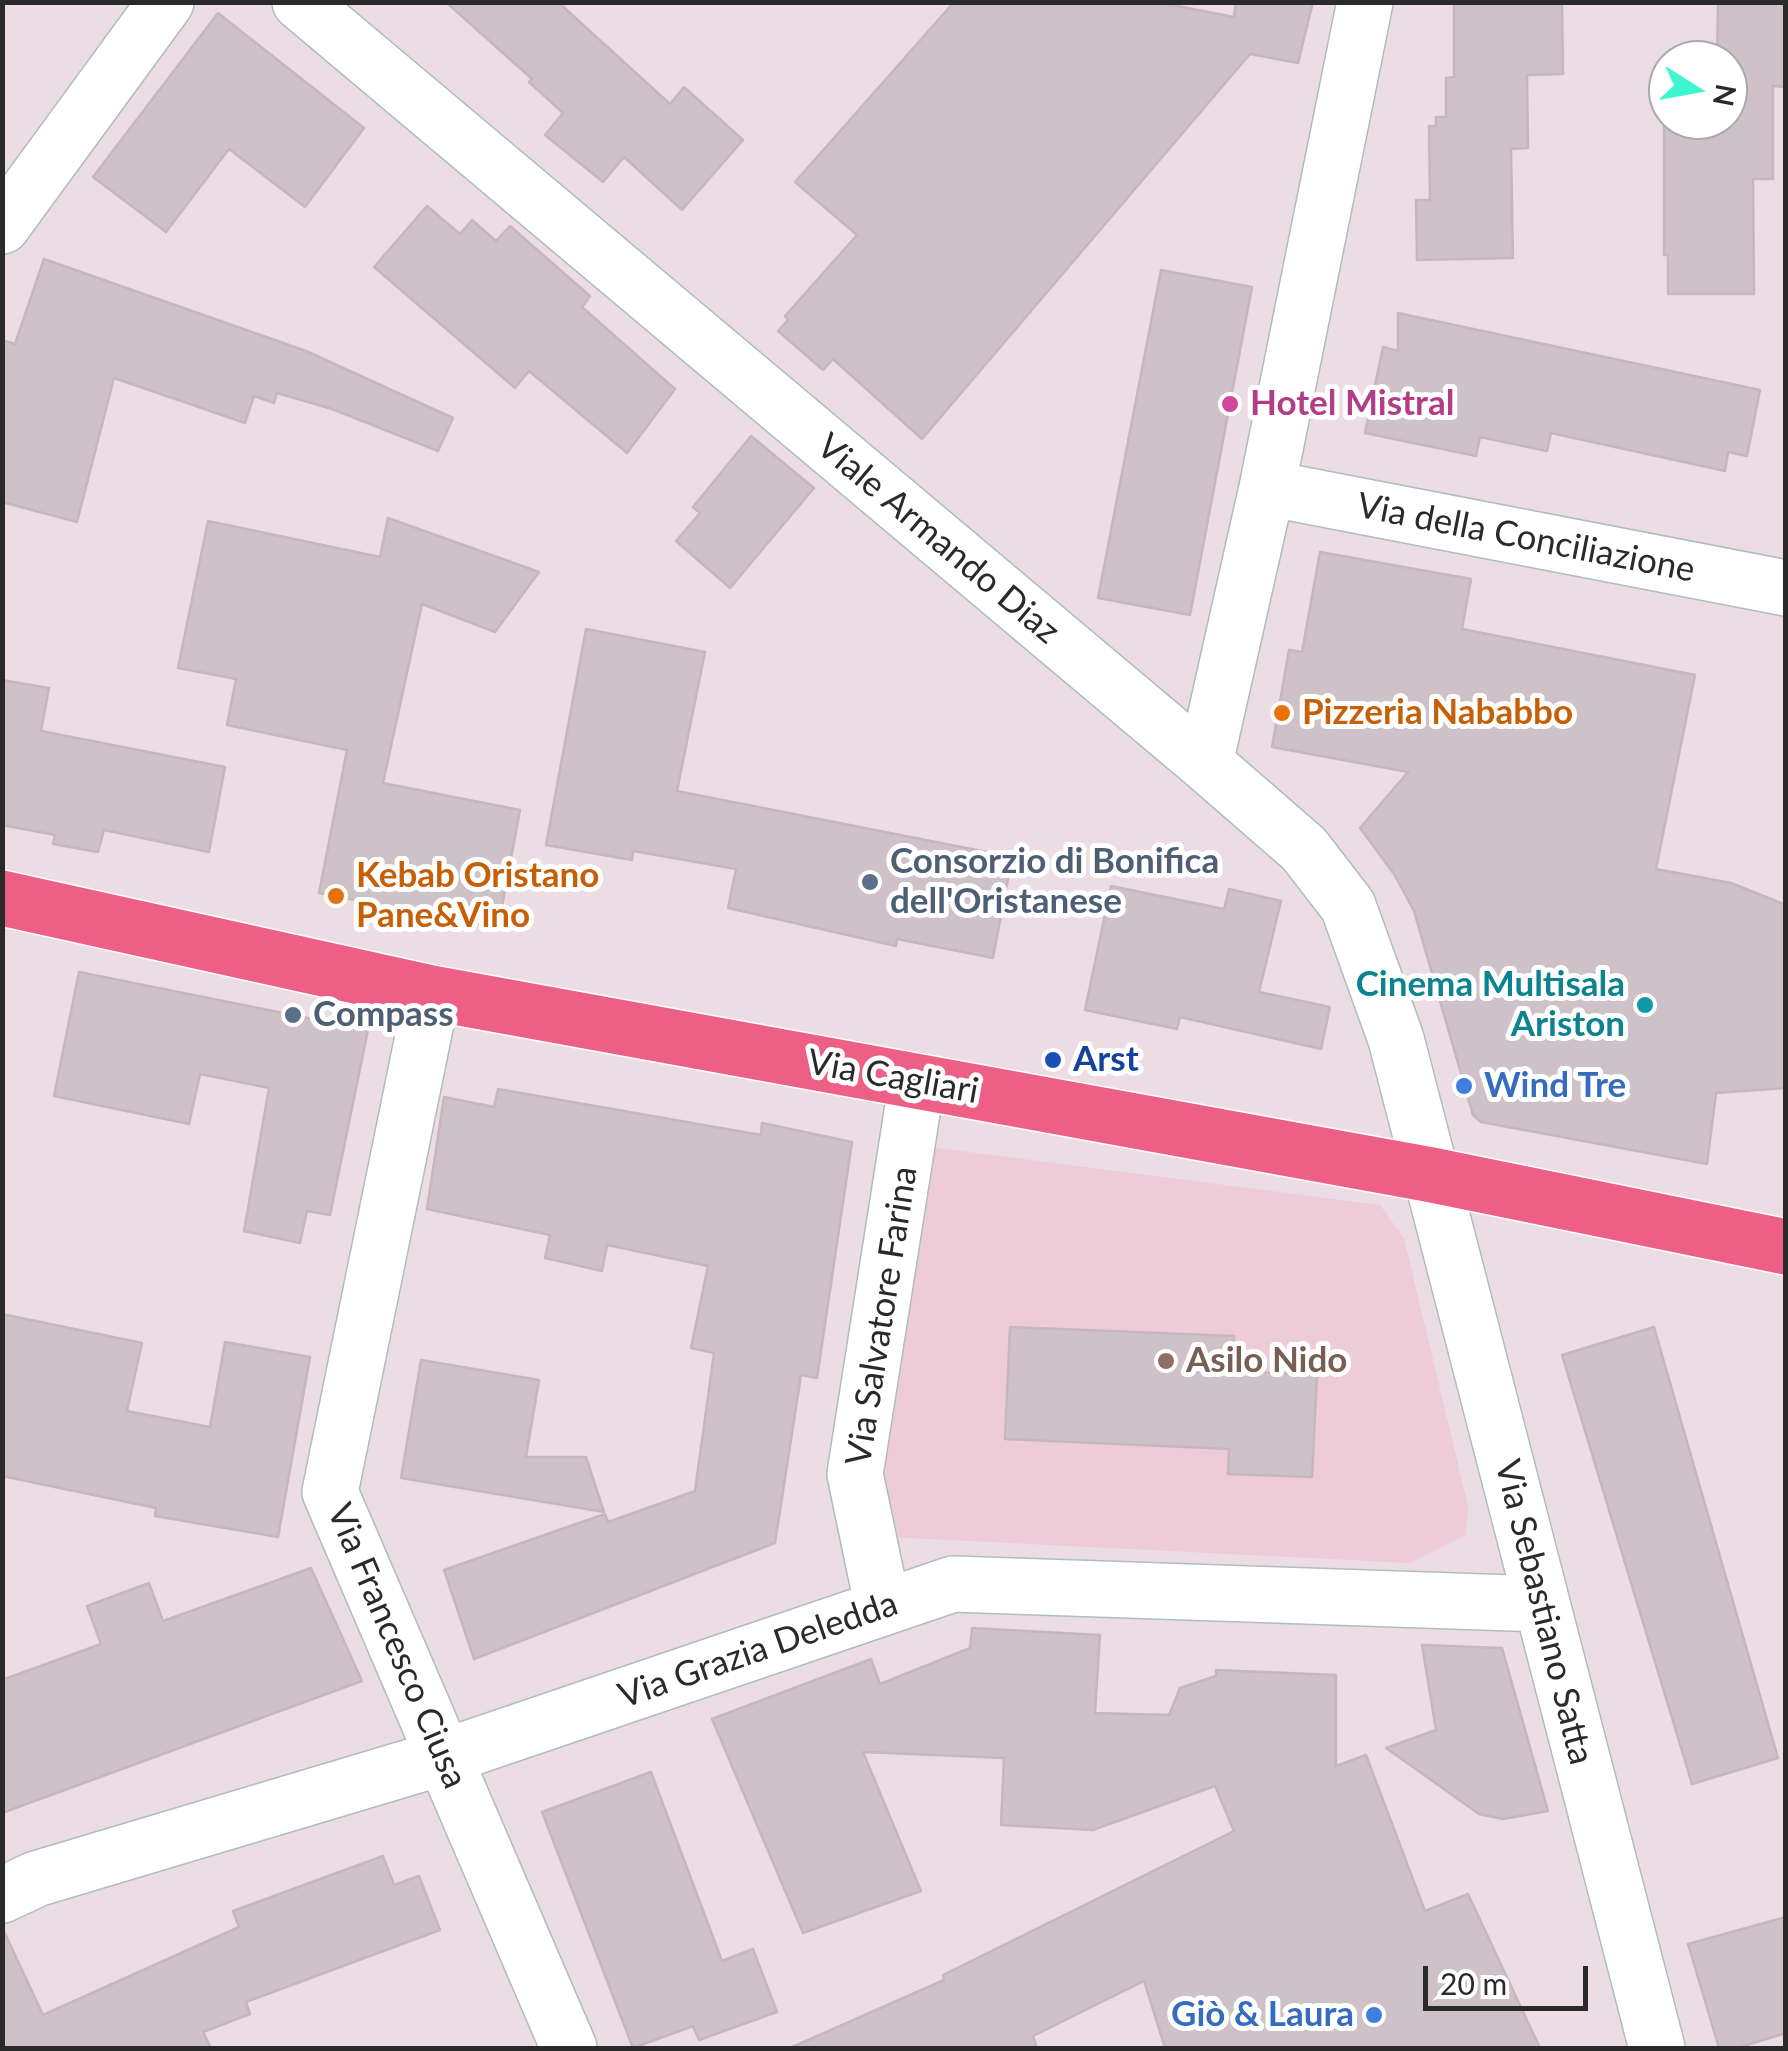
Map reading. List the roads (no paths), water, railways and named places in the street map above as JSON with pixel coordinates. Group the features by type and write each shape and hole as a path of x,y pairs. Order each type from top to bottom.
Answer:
{"main road":[{"name":"Via Cagliari","path":"2,898 432,993 1432,1175 1786,1247"}],"street":[{"path":"12,205 166,2"},
{"name":"Viale Armando Diaz","path":"300,2 1304,849 1348,906 1396,1039 1432,1175"},
{"path":"1204,763 1267,488 1365,2"},
{"name":"Via della Conciliazione","path":"1267,488 1784,581"},
{"name":"Via Francesco Ciusa","path":"432,993 330,1492 569,2048"},
{"name":"Via Salvatore Farina","path":"883,1608 855,1474 917,1082"},
{"name":"Via Sebastiano Satta","path":"1432,1175 1656,2048"},
{"name":"Via Grazia Deledda","path":"2,1895 36,1879 444,1757 953,1584 1542,1604"}],"place":[{"name":"Hotel Mistral","path":"1230,404"},
{"name":"Pizzeria Nababbo","path":"1282,713"},
{"name":"Consorzio di Bonifica dell'Oristanese","path":"870,882"},
{"name":"Kebab Oristano Pane&Vino","path":"336,896"},
{"name":"Cinema Multisala Ariston","path":"1645,1005"},
{"name":"Compass","path":"293,1015"},
{"name":"Arst","path":"1053,1060"},
{"name":"Wind Tre","path":"1464,1086"},
{"name":"Asilo Nido","path":"1166,1361"},
{"name":"Giò & Laura","path":"1374,2015"}]}
